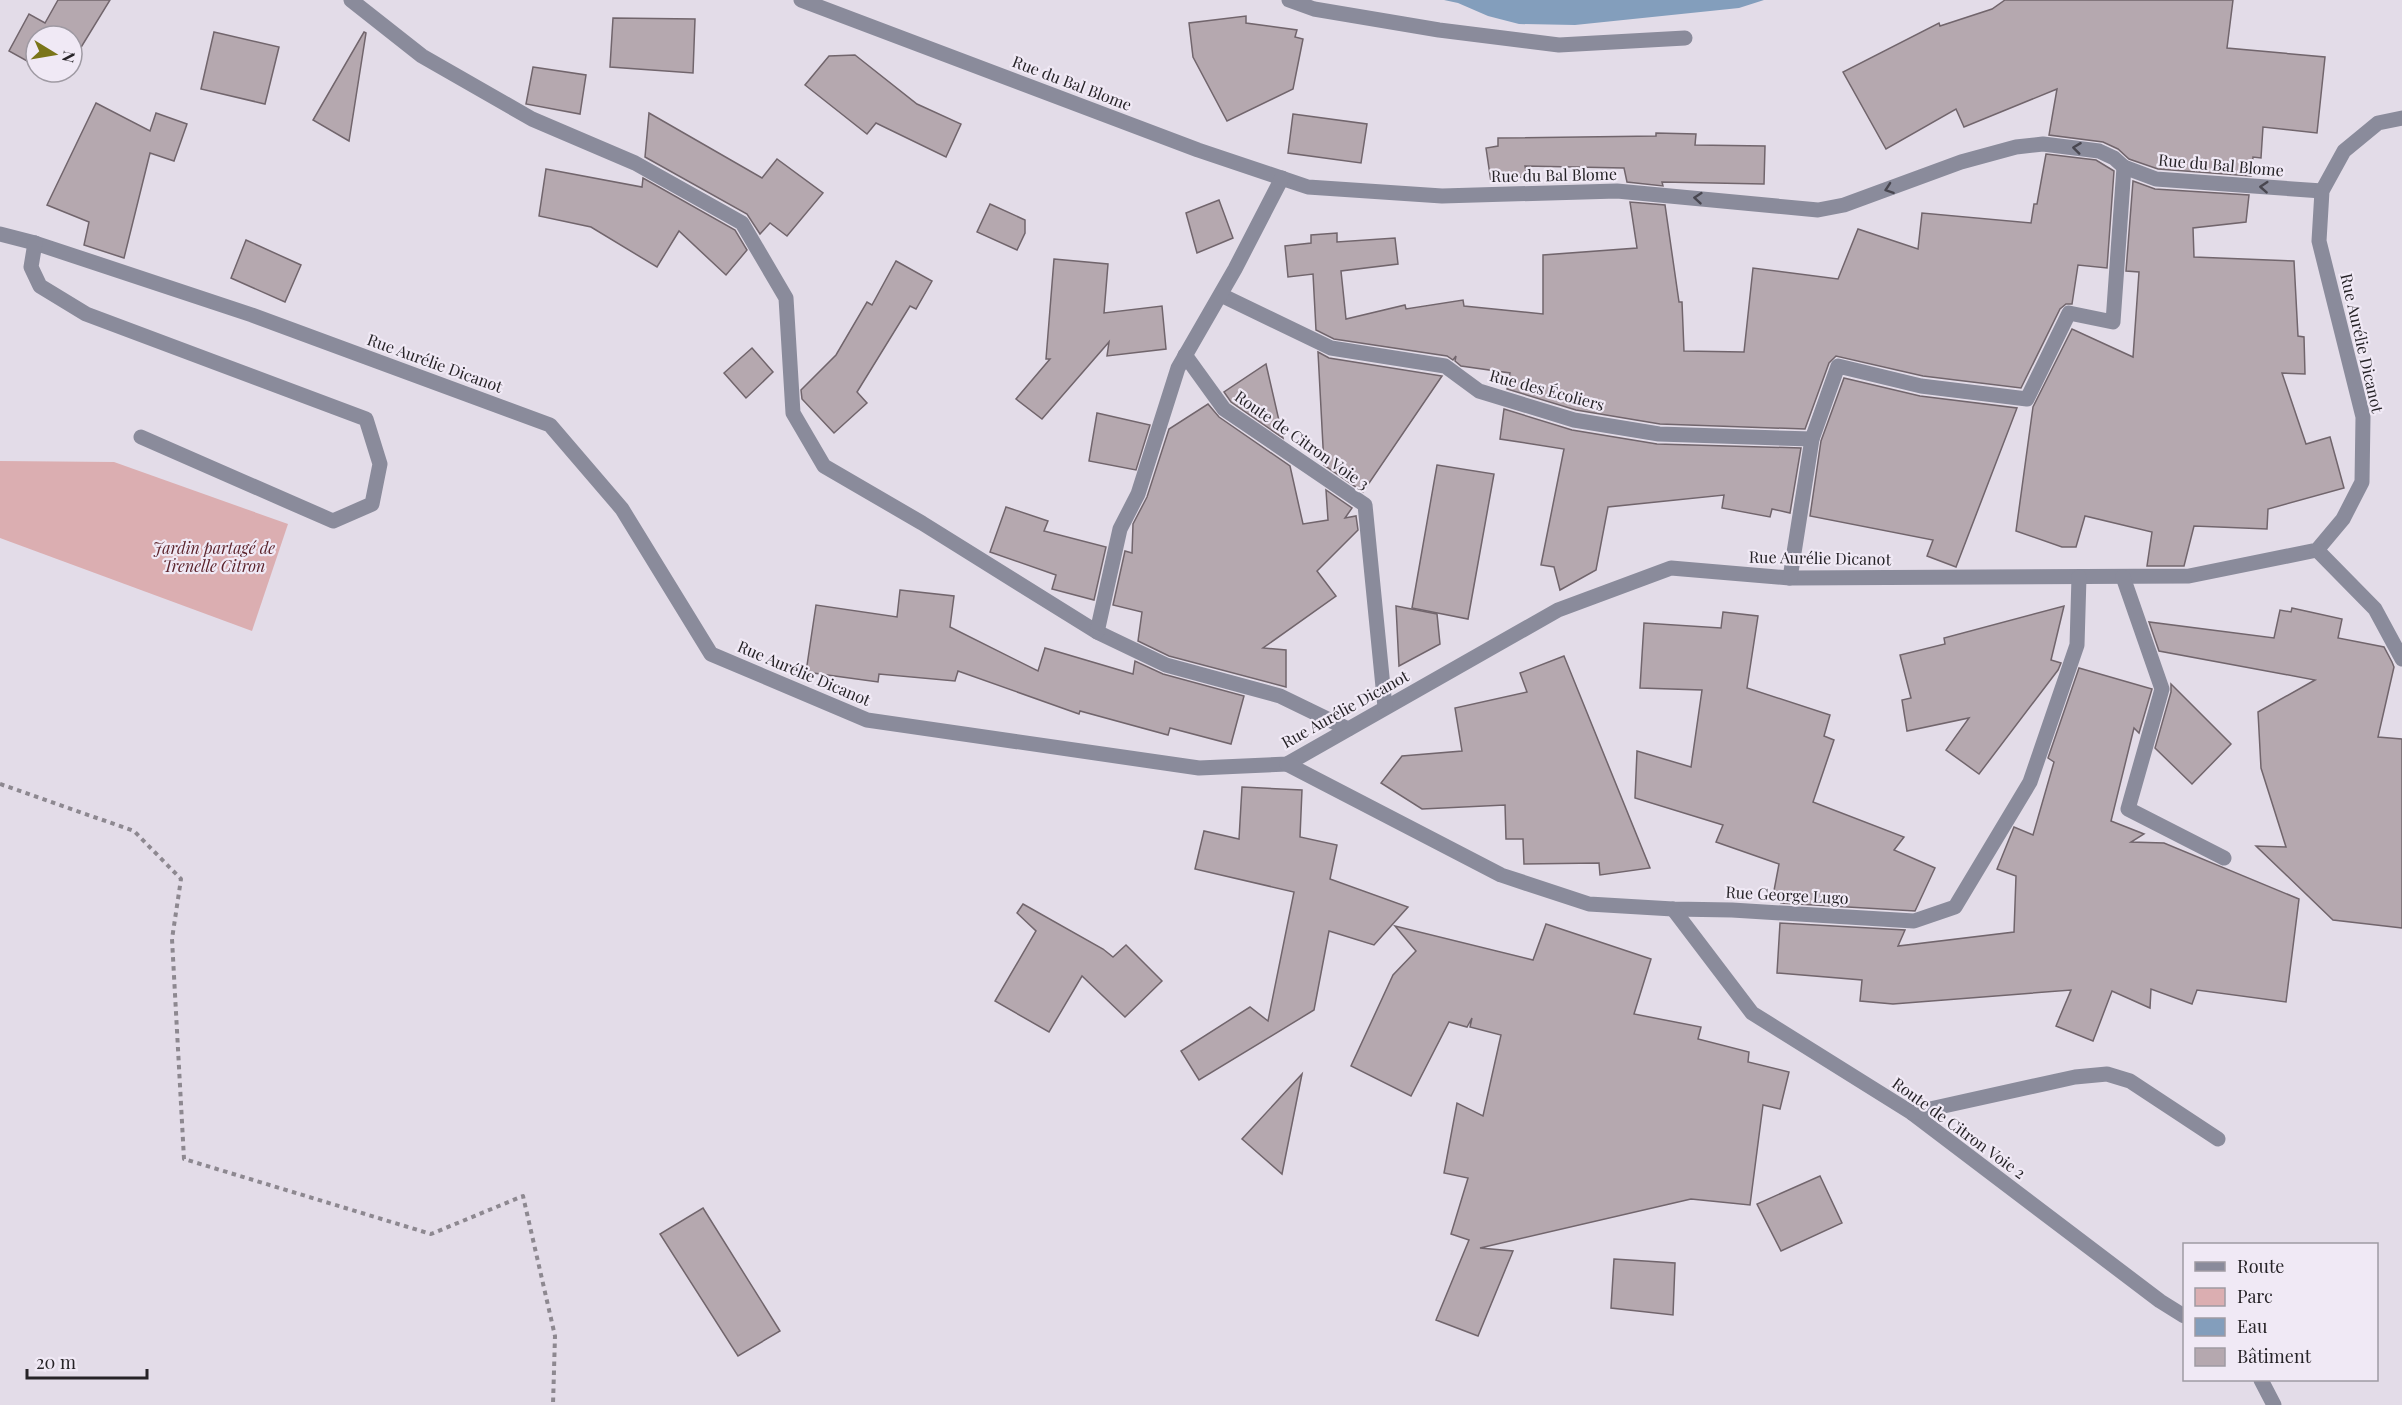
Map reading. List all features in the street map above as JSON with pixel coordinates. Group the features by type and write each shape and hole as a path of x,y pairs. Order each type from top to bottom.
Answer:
{"street":[{"path":"351,0 422,56 532,119 635,163 742,224 786,298 793,413 824,466 922,523 1097,632 1166,665 1280,696 1348,729"},
{"name":"Rue du Bal Blome","path":"801,0 1198,150 1308,187 1442,196 1617,191 1818,210 1844,205 1961,162 2016,147 2043,144 2099,151 2114,158 2124,167 2156,179 2322,191"},
{"path":"1289,0 1314,9 1439,30 1559,45 1685,38"},
{"name":"Rue Aurélie Dicanot","path":"0,234 35,243 252,315 550,424 622,509 711,654 867,720 1199,768 1287,764 1558,610 1671,568 1790,578 2189,576 2317,550 2343,519 2362,482 2363,417 2319,241 2322,191 2344,151 2378,123 2402,118"},
{"path":"1790,578 1812,439 1838,366 1921,386 2027,399 2069,313 2113,322 2124,167"},
{"path":"1097,632 1120,529 1138,494 1178,369 1221,295 1282,177"},
{"path":"35,243 31,267 40,286 86,314 366,419 380,464 372,504 333,521 141,437"},
{"name":"Rue des Écoliers","path":"1221,295 1331,348 1445,366 1479,391 1574,420 1659,434 1812,439"},
{"name":"Route de Citron Voie 3","path":"1185,355 1224,409 1365,505 1385,707"},
{"path":"2317,550 2375,609 2402,659"},
{"name":"Rue George Lugo","path":"1287,764 1501,875 1589,904 1914,921 1956,907 2030,782 2077,645 2079,577"},
{"path":"2123,577 2162,689 2128,809 2224,858"},
{"name":"Route de Citron Voie 2","path":"1673,909 1752,1013 1912,1113 2160,1301 2183,1315"},
{"path":"1912,1113 2075,1077 2107,1074 2130,1081 2218,1139"},
{"path":"2262,1381 2274,1405"}],"path":[{"path":"0,784 134,831 181,879 172,939 184,1159 431,1234 523,1196 555,1336 553,1405"}],"green space":[{"name":"Jardin partagé de Trenelle Citron","path":"0,461 114,462 288,524 252,631 0,538"}],"water":[{"path":"1444,0 1764,0 1739,8 1575,25 1519,24 1488,16 1458,3"}],"building":[{"path":"58,0 110,0 84,42 84,24 24,24 24,59 9,51 29,14 45,23"},
{"path":"2005,0 2233,0 2227,48 2325,57 2317,133 2263,127 2261,158 2253,157 2251,176 2158,169 2129,159 2118,149 2103,142 2049,135 2057,89 1964,127 1956,109 1886,149 1843,72 1939,23 1940,26 1992,9"},
{"path":"1246,16 1246,23 1297,30 1295,37 1303,39 1293,89 1227,121 1193,57 1189,23"},
{"path":"613,18 695,19 693,73 610,67"},
{"path":"214,32 279,47 265,104 201,89"},
{"path":"364,32 366,33 349,141 313,120"},
{"path":"855,55 917,104 961,124 946,157 876,123 867,134 805,85 829,56"},
{"path":"533,67 586,75 580,114 526,104"},
{"path":"96,103 150,131 156,113 187,124 174,161 150,153 124,258 84,245 89,222 47,205"},
{"path":"649,113 762,178 777,159 823,193 787,236 770,223 760,234 747,214 645,157"},
{"path":"1293,114 1367,124 1361,163 1288,153"},
{"path":"1656,133 1696,134 1695,145 1765,146 1764,184 1662,182 1663,186 1627,182 1624,168 1525,166 1527,176 1491,182 1486,148 1498,146 1498,138 1656,136"},
{"path":"2046,154 2096,160 2114,171 2107,268 2078,265 2072,304 2066,304 2060,309 2021,388 1923,376 1836,356 1829,363 1805,429 1660,424 1576,410 1507,389 1510,373 1461,366 1455,361 1456,356 1453,360 1447,356 1334,339 1316,330 1313,274 1288,277 1285,246 1311,243 1311,235 1337,233 1337,242 1395,238 1398,264 1341,271 1346,319 1405,305 1406,309 1463,300 1464,306 1543,314 1543,255 1637,248 1630,202 1665,205 1679,302 1682,302 1684,351 1744,352 1753,268 1838,279 1858,229 1918,249 1922,213 2031,223 2034,204 2037,204"},
{"path":"546,169 642,187 643,178 735,230 747,250 726,275 679,231 657,267 591,227 539,216"},
{"path":"2133,181 2155,189 2249,195 2246,222 2193,228 2194,257 2294,261 2298,336 2304,337 2305,374 2282,373 2306,444 2330,437 2344,488 2268,509 2267,529 2194,526 2184,566 2147,566 2152,532 2085,516 2076,547 2062,547 2016,531 2033,407 2072,329 2133,357 2139,272 2126,271"},
{"path":"1219,200 1233,238 1197,253 1186,213"},
{"path":"990,204 1025,220 1025,233 1017,250 977,232"},
{"path":"246,240 301,265 285,302 231,278"},
{"path":"1054,259 1108,264 1104,313 1162,306 1166,349 1107,356 1109,342 1042,419 1016,399 1050,359 1046,359"},
{"path":"896,261 932,281 916,309 910,306 857,392 867,403 834,433 802,399 801,390 836,355 867,302 872,305"},
{"path":"752,348 773,372 746,398 724,373"},
{"path":"1318,352 1329,358 1442,376 1363,492 1324,465"},
{"path":"1266,364 1283,438 1231,402 1224,392"},
{"path":"1844,378 1920,396 2017,408 1956,567 1927,556 1933,540 1810,516 1821,441"},
{"path":"1208,404 1219,417 1290,466 1303,524 1328,520 1326,490 1352,508 1345,518 1356,516 1358,530 1317,571 1336,596 1263,648 1286,650 1286,687 1169,656 1138,641 1142,612 1113,605 1125,551 1132,553 1133,524 1147,497 1169,429"},
{"path":"1504,409 1572,430 1657,444 1801,448 1790,513 1772,509 1770,517 1722,508 1724,495 1608,507 1596,570 1560,590 1554,567 1541,565 1564,449 1500,439"},
{"path":"1097,413 1150,425 1136,470 1089,461"},
{"path":"1437,465 1494,474 1468,619 1412,608"},
{"path":"1006,507 1048,521 1044,531 1106,547 1094,600 1052,589 1056,575 990,552"},
{"path":"900,590 954,596 950,627 1038,671 1045,648 1133,674 1135,661 1163,674 1244,696 1231,744 1170,728 1168,735 1080,711 1079,714 958,671 955,681 879,674 878,682 806,672 816,605 897,617"},
{"path":"1396,606 1437,614 1440,644 1399,666"},
{"path":"2064,606 2051,660 2061,663 2058,670 1979,774 1946,750 1969,718 1907,731 1902,700 1911,698 1900,655 1945,644 1944,638"},
{"path":"2292,608 2342,619 2338,638 2384,647 2394,667 2378,737 2402,739 2402,928 2333,920 2256,846 2286,847 2261,768 2258,712 2315,680 2159,651 2149,622 2274,638 2280,610 2291,612"},
{"path":"1723,612 1758,616 1747,688 1830,715 1824,736 1834,740 1813,802 1904,837 1894,850 1935,868 1915,911 1781,903 1781,898 1773,896 1779,864 1716,842 1723,825 1635,798 1637,751 1691,767 1702,690 1640,688 1644,623 1721,628"},
{"path":"1564,656 1650,868 1600,875 1599,863 1524,864 1523,839 1506,839 1505,805 1422,809 1381,783 1402,756 1462,751 1455,708 1527,692 1520,673"},
{"path":"2079,668 2152,689 2139,733 2134,728 2111,821 2144,834 2131,842 2164,843 2299,899 2286,1002 2197,990 2192,1004 2151,989 2150,1008 2112,991 2093,1041 2056,1026 2071,990 1893,1004 1860,1001 1862,980 1777,973 1780,923 1905,930 1898,946 2014,932 2016,876 1997,869 2014,827 2033,835 2054,762 2048,758"},
{"path":"2171,684 2231,744 2192,784 2155,748 2171,692"},
{"path":"1242,787 1302,790 1300,837 1337,845 1330,879 1408,907 1374,945 1329,931 1314,1010 1199,1080 1181,1051 1250,1007 1268,1021 1294,892 1195,869 1204,831 1239,839"},
{"path":"1023,904 1103,949 1113,957 1126,945 1162,981 1125,1017 1082,976 1049,1032 995,1001 1036,931 1017,913"},
{"path":"1546,924 1651,959 1634,1014 1701,1027 1698,1039 1749,1052 1748,1062 1789,1072 1780,1109 1763,1105 1750,1205 1691,1199 1480,1248 1513,1251 1478,1336 1436,1320 1469,1240 1451,1234 1468,1178 1444,1173 1457,1103 1483,1116 1501,1035 1470,1027 1472,1018 1467,1027 1449,1022 1411,1096 1351,1066 1393,975 1416,951 1395,926 1533,960"},
{"path":"1302,1074 1282,1174 1242,1139"},
{"path":"1820,1176 1842,1223 1781,1251 1757,1204"},
{"path":"703,1208 780,1331 738,1356 660,1234"},
{"path":"1614,1259 1675,1263 1673,1315 1611,1308"}]}
